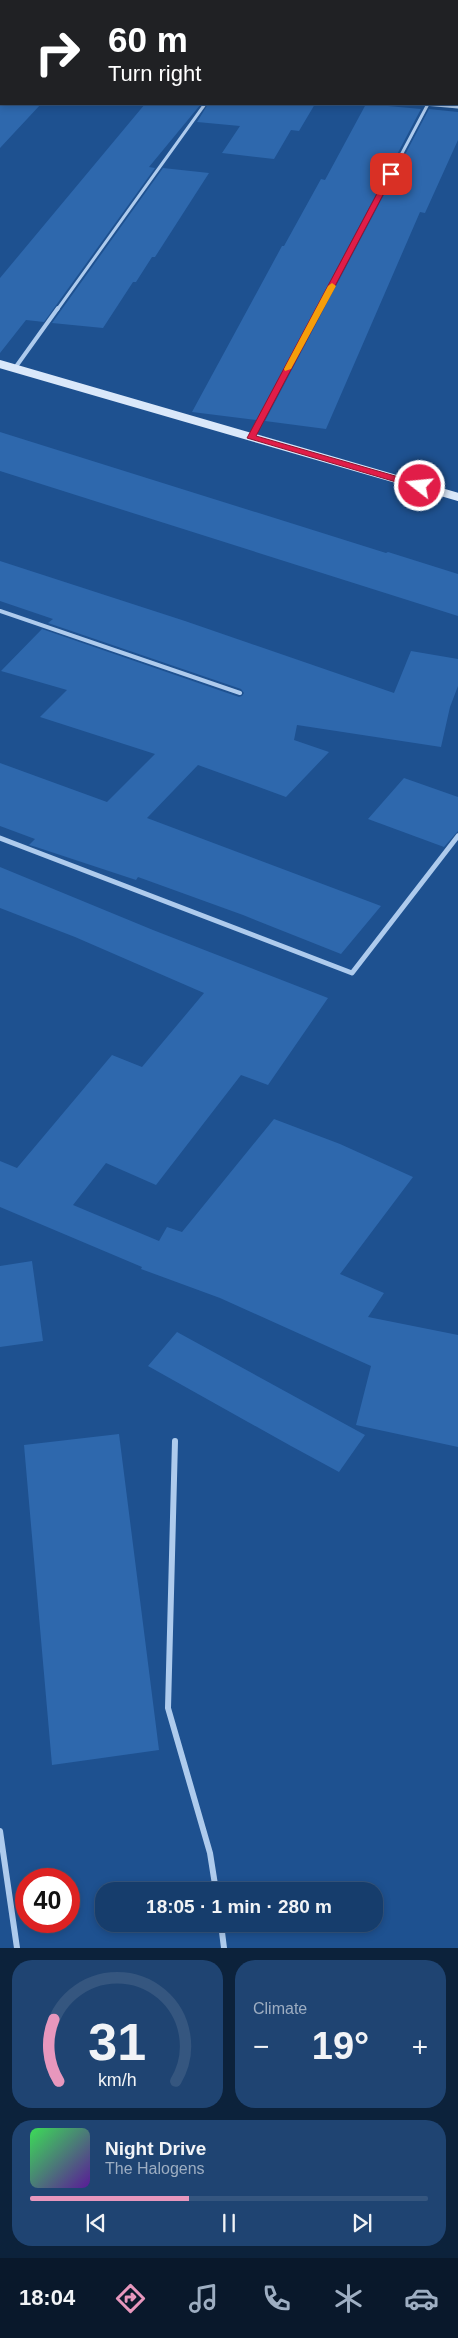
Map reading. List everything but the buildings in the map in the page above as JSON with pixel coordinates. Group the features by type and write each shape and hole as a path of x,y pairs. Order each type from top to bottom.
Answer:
{"street":[{"path":"15,368 204,105"},
{"path":"251,438 427,105"},
{"path":"436,105 458,108"},
{"path":"0,364 458,497"},
{"path":"0,611 240,693"},
{"path":"0,839 352,973 458,836"},
{"path":"175,1441 168,1708 210,1853 215,1882"},
{"path":"0,1831 17,1948"},
{"path":"222,1932 224,1948"}],"slow traffic":[{"path":"287,369 332,286"}],"route":[{"path":"391,174 251,438 420,486"}]}
